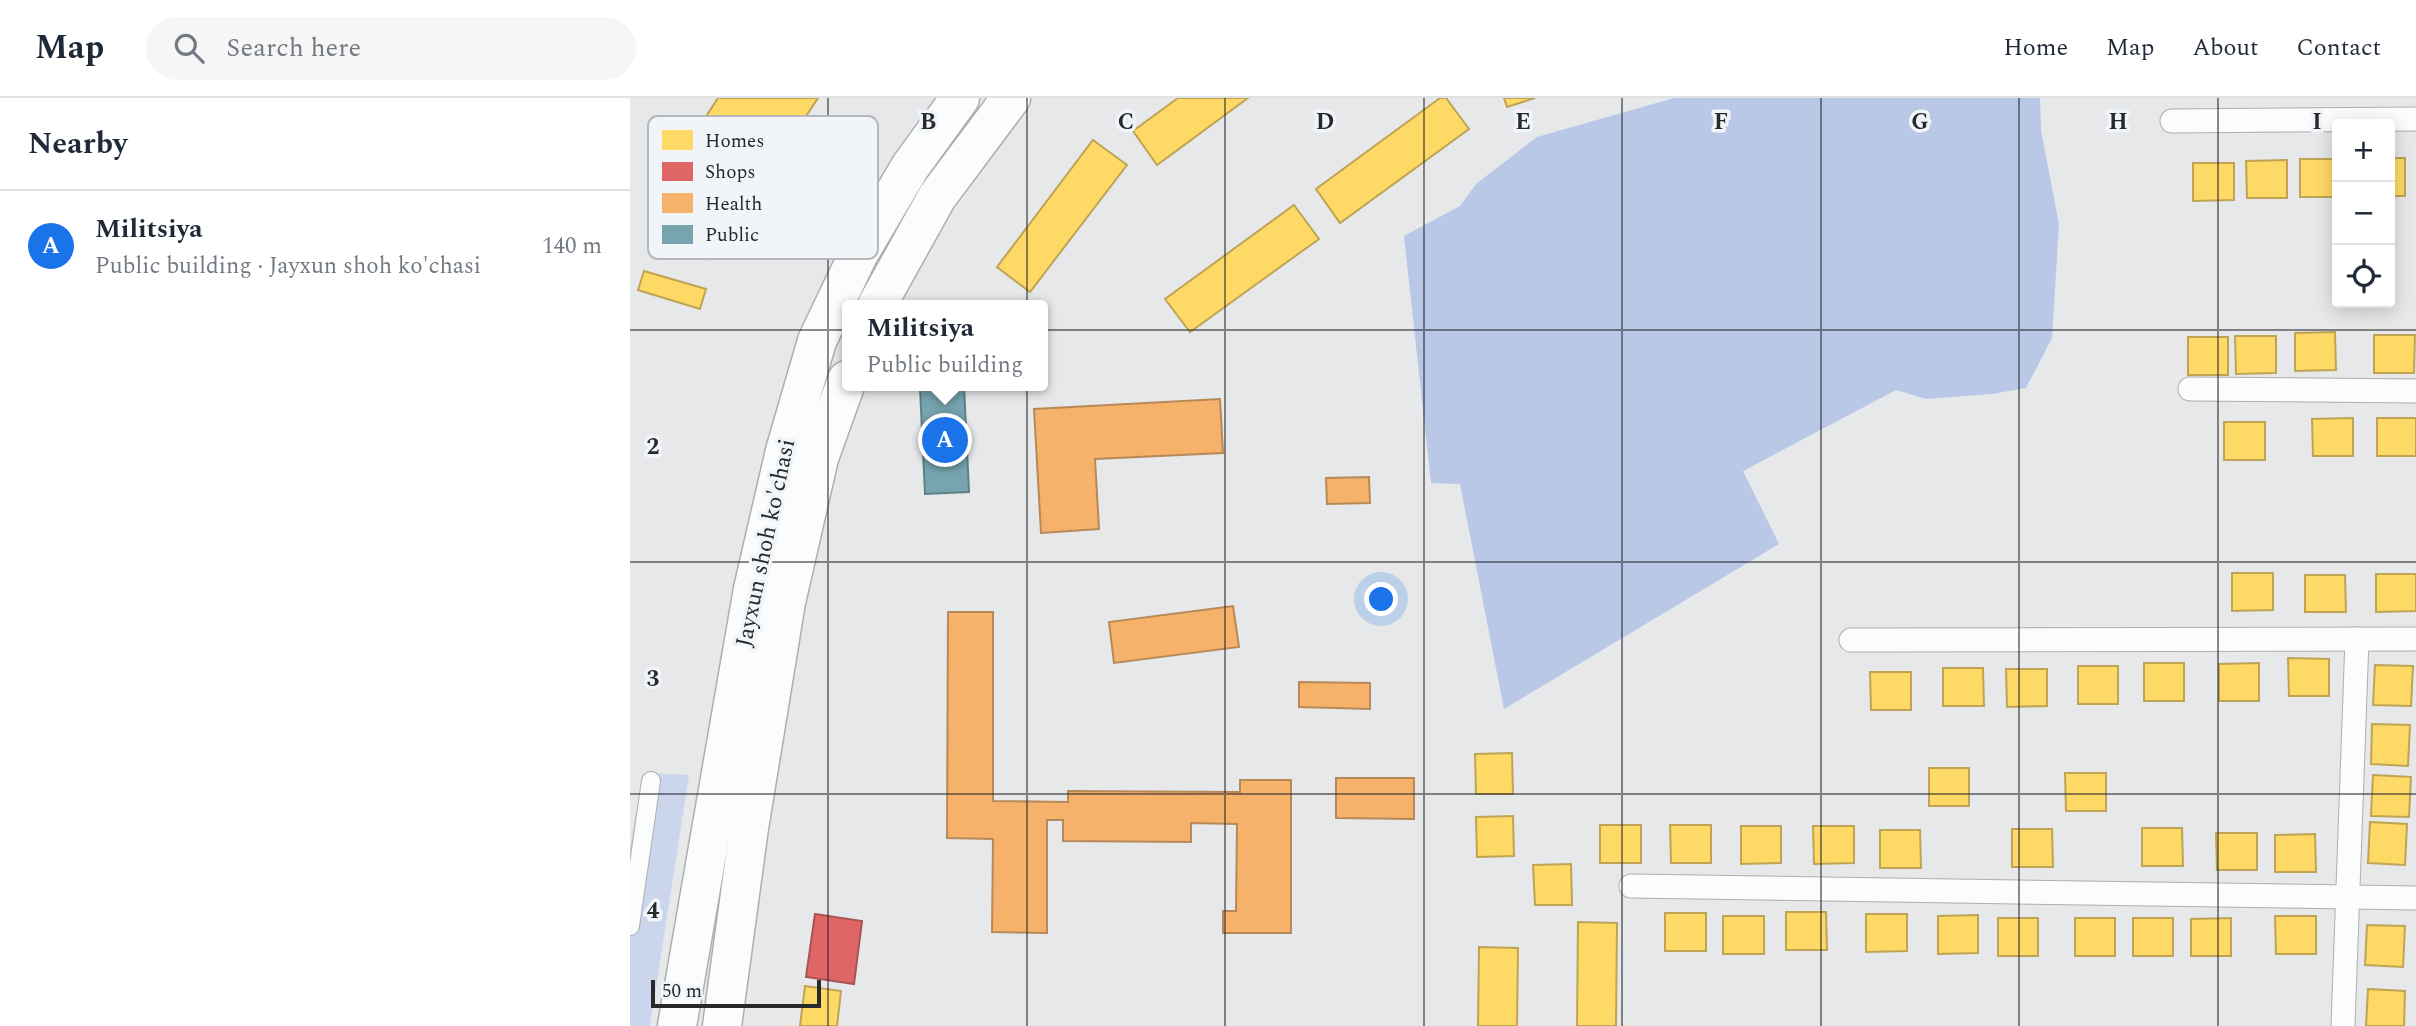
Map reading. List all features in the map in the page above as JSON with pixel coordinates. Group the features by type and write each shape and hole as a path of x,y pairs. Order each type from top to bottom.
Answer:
{"highway":[{"name":"Jayxun shoh ko'chasi","path":"878,221 910,167 960,98"},
{"path":"880,300 937,197 1011,98"},
{"name":"Jayxun shoh ko'chasi","path":"677,1026 753,589 785,451 817,341 856,259"},
{"name":"Jayxun shoh ko'chasi","path":"722,1026 749,828 786,602 819,458 843,391"}],"street":[{"path":"2172,121 2416,119"},
{"path":"2189,389 2416,391"},
{"path":"2343,1026 2357,639"},
{"path":"1851,640 2416,639"},
{"path":"630,926 651,781"},
{"path":"1631,886 2416,898"}],"shaded area":[{"path":"1674,98 2040,98 2041,130 2059,224 2052,338 2026,388 1992,394 1926,399 1896,390 1743,471 1779,544 1504,709 1460,484 1431,483 1404,236 1460,206 1476,184 1537,137"},
{"path":"643,773 689,775 650,1026 630,1026 630,848"}],"building: Homes":[{"path":"718,98 818,98 806,116 706,116"},
{"path":"1178,98 1248,98 1157,165 1133,131"},
{"path":"1440,98 1446,98 1469,129 1340,223 1316,189"},
{"path":"1504,98 1535,98 1507,107"},
{"path":"1093,140 1127,165 1030,292 997,267"},
{"path":"2395,158 2405,158 2405,196 2395,196"},
{"path":"2300,159 2332,159 2332,197 2300,197"},
{"path":"2287,160 2287,198 2247,198 2246,161"},
{"path":"2193,163 2234,163 2234,200 2193,201"},
{"path":"1294,205 1319,239 1190,332 1165,299"},
{"path":"644,271 706,289 700,309 638,290"},
{"path":"2335,332 2336,370 2295,371 2295,333"},
{"path":"2374,335 2415,335 2414,373 2374,373"},
{"path":"2235,336 2276,336 2276,373 2236,374"},
{"path":"2188,337 2228,337 2228,375 2188,375"},
{"path":"2353,418 2353,456 2313,456 2312,419"},
{"path":"2377,418 2416,418 2416,456 2377,456"},
{"path":"2224,422 2265,422 2265,460 2224,460"},
{"path":"2232,573 2273,573 2273,610 2232,611"},
{"path":"2376,574 2416,574 2416,611 2376,612"},
{"path":"2305,575 2345,575 2346,612 2305,612"},
{"path":"2288,658 2329,659 2329,696 2289,696"},
{"path":"2144,663 2184,663 2184,701 2144,701"},
{"path":"2259,663 2259,701 2219,701 2219,664"},
{"path":"2375,665 2413,666 2411,706 2373,705"},
{"path":"2078,666 2118,666 2118,704 2078,704"},
{"path":"1943,668 1983,668 1984,706 1943,706"},
{"path":"2006,669 2047,669 2047,706 2007,707"},
{"path":"1870,672 1911,672 1911,710 1871,710"},
{"path":"2372,724 2410,725 2408,766 2371,764"},
{"path":"1512,753 1513,794 1476,794 1475,754"},
{"path":"1929,768 1969,768 1969,806 1929,806"},
{"path":"2065,773 2106,773 2106,811 2066,811"},
{"path":"2373,775 2411,777 2409,817 2371,816"},
{"path":"1513,816 1514,856 1477,857 1476,817"},
{"path":"2370,822 2407,824 2405,865 2368,863"},
{"path":"1600,825 1641,825 1641,863 1600,863"},
{"path":"1670,825 1711,825 1711,863 1671,863"},
{"path":"1741,826 1781,826 1781,863 1741,864"},
{"path":"1813,826 1854,826 1854,863 1814,864"},
{"path":"2142,828 2182,828 2183,866 2142,866"},
{"path":"2012,829 2052,829 2053,867 2012,867"},
{"path":"1880,830 1920,830 1921,868 1880,868"},
{"path":"2216,833 2257,833 2257,870 2217,870"},
{"path":"2315,834 2316,872 2275,872 2275,835"},
{"path":"1571,864 1572,905 1535,905 1533,865"},
{"path":"1786,912 1826,912 1827,950 1786,950"},
{"path":"1665,913 1706,913 1706,951 1665,951"},
{"path":"1866,914 1907,914 1907,951 1866,952"},
{"path":"1978,915 1978,953 1938,954 1938,916"},
{"path":"1723,916 1764,916 1764,954 1723,954"},
{"path":"2275,916 2316,916 2316,954 2276,954"},
{"path":"1998,918 2038,918 2038,956 1998,956"},
{"path":"2075,918 2115,918 2115,956 2075,956"},
{"path":"2133,918 2173,918 2173,956 2133,956"},
{"path":"2231,918 2231,956 2191,956 2191,919"},
{"path":"1578,922 1617,923 1616,1026 1577,1026"},
{"path":"2367,925 2405,926 2403,967 2365,965"},
{"path":"1479,947 1518,948 1517,1026 1478,1026"},
{"path":"805,986 841,991 837,1026 800,1026"},
{"path":"2368,989 2405,991 2404,1026 2366,1026"}],"building: Shops":[{"path":"815,914 862,921 854,984 806,977"}],"building: Health":[{"path":"1220,399 1223,453 1095,459 1099,529 1041,533 1034,409"},
{"path":"1369,477 1370,503 1327,504 1326,478"},
{"path":"1233,606 1239,647 1114,663 1109,622"},
{"path":"948,612 993,612 993,801 1068,802 1068,791 1240,792 1240,780 1291,780 1291,933 1223,933 1223,911 1236,911 1237,824 1191,823 1191,842 1063,841 1063,820 1047,820 1047,933 992,932 993,839 947,838"},
{"path":"1299,682 1370,683 1370,709 1299,707"},
{"path":"1336,778 1414,778 1414,819 1336,818"}],"building: Public":[{"path":"920,391 964,391 969,492 925,494"}],"place":[{"name":"Militsiya","path":"945,440"}]}
